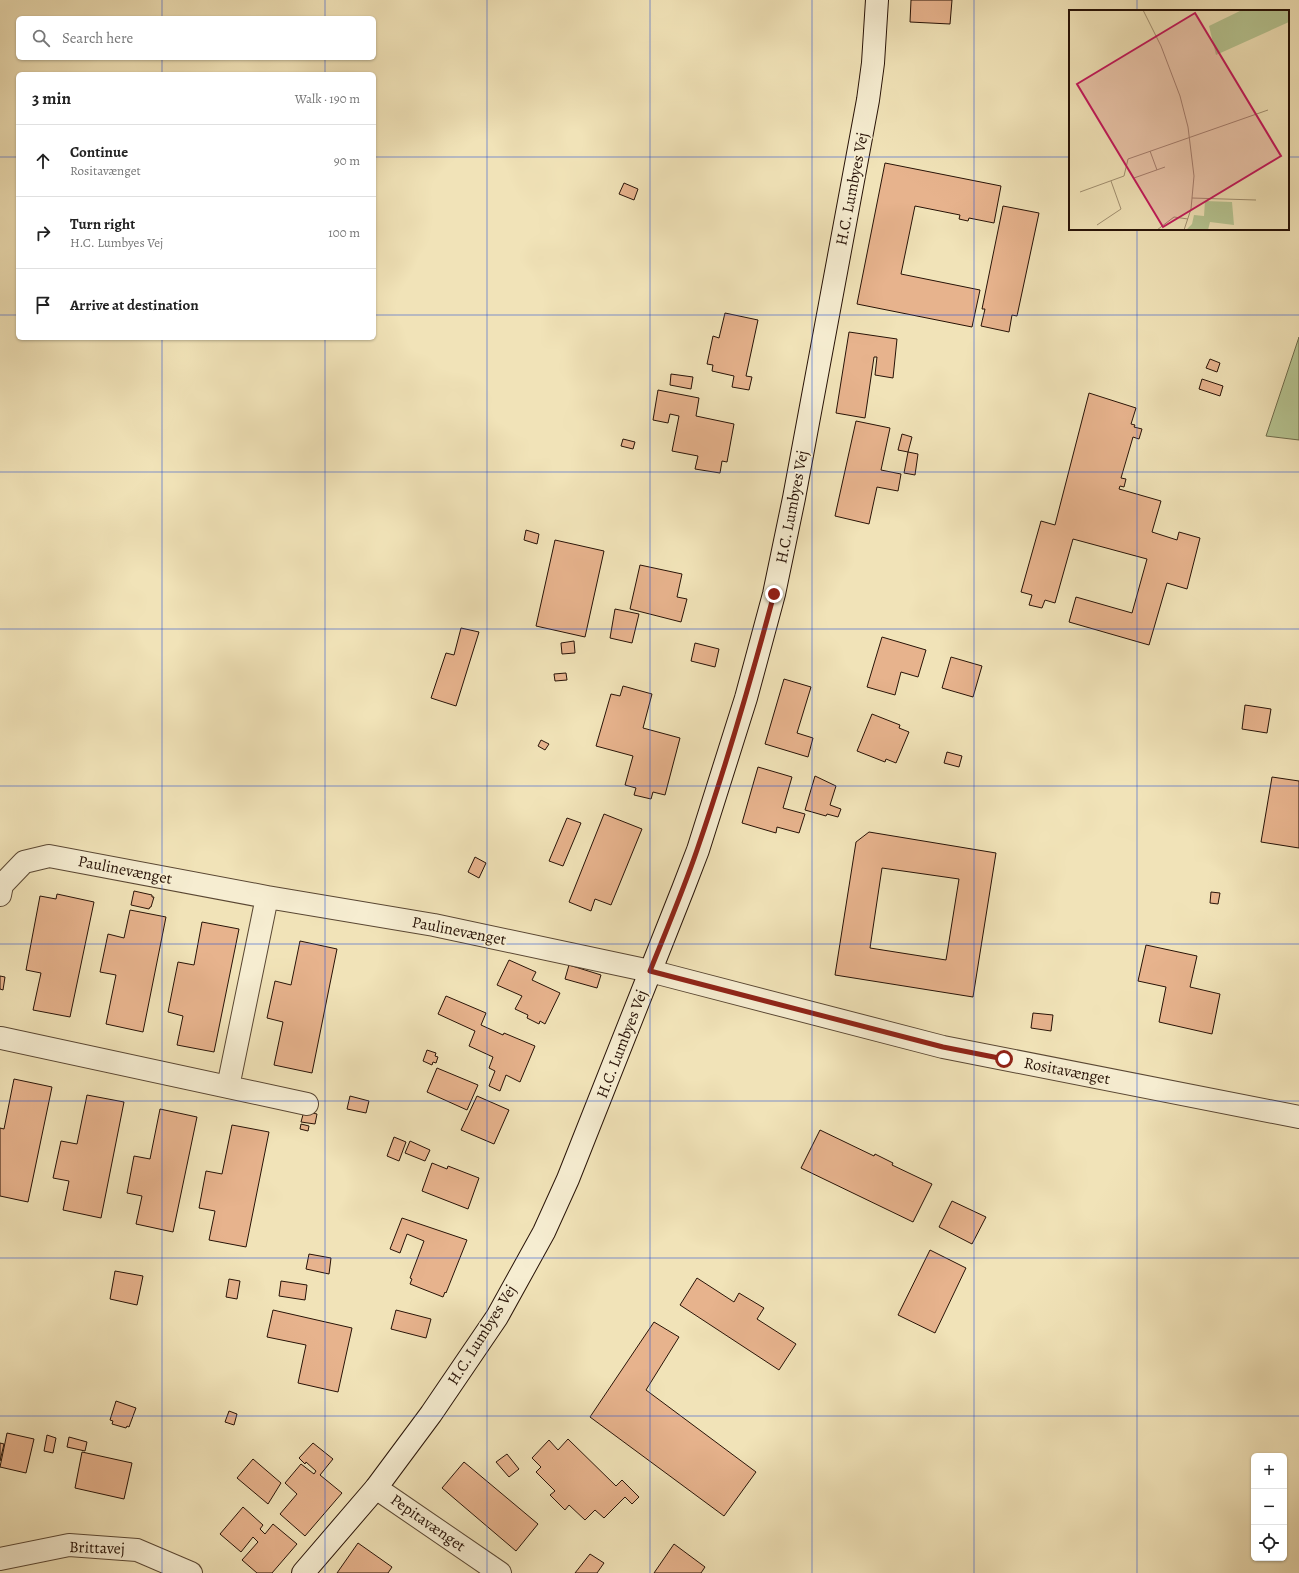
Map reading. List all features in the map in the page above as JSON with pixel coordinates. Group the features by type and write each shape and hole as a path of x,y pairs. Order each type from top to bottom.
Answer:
{"street":[{"name":"H.C. Lumbyes Vej","path":"303,1573 376,1488 431,1414 498,1317 544,1232 584,1140 698,850 746,698 774,594 794,498 868,100 873,63 877,0"},
{"name":"Paulinevænget","path":"0,894 2,885 24,862 49,856 266,897 434,925 650,971"},
{"path":"228,1087 266,897"},
{"name":"Rositavænget","path":"650,971 943,1047 1299,1117"},
{"path":"1,1038 307,1104"},
{"name":"Pepitavænget","path":"376,1488 500,1573"},
{"name":"Brittavej","path":"0,1559 69,1545 137,1550 191,1573"}],"green space":[{"path":"1299,337 1299,440 1266,436"}],"building":[{"path":"911,0 952,0 950,24 910,22"},
{"path":"885,163 1001,186 994,223 969,218 968,221 959,219 960,215 915,206 901,274 980,290 972,327 857,304"},
{"path":"624,183 638,189 634,200 619,194"},
{"path":"1003,206 1039,213 1017,316 1012,315 1009,332 981,326 985,309 982,309"},
{"path":"725,313 758,320 746,376 752,377 749,390 732,387 734,376 712,371 713,365 707,364 713,336 719,338"},
{"path":"849,332 897,339 893,378 875,375 877,357 874,357 865,418 836,413"},
{"path":"1210,359 1220,363 1217,372 1206,368"},
{"path":"671,374 693,377 691,389 670,385"},
{"path":"1202,379 1223,386 1220,396 1199,389"},
{"path":"658,390 699,398 696,416 734,424 727,462 722,461 720,473 695,469 698,456 672,451 679,416 670,414 668,423 653,420"},
{"path":"1089,393 1136,408 1131,424 1135,425 1134,427 1142,429 1139,439 1133,437 1121,478 1126,479 1124,487 1120,486 1119,489 1161,501 1152,532 1177,540 1179,532 1200,538 1187,589 1167,583 1149,645 1069,622 1076,597 1132,613 1147,559 1073,539 1055,603 1045,600 1042,608 1029,605 1032,595 1021,592 1041,521 1055,525"},
{"path":"856,421 890,428 881,470 901,474 898,491 877,487 869,524 835,516"},
{"path":"902,434 912,437 908,452 898,450"},
{"path":"623,439 635,442 633,449 621,446"},
{"path":"908,452 918,454 915,475 904,473"},
{"path":"526,530 539,534 537,544 524,540"},
{"path":"555,540 604,551 585,637 536,626"},
{"path":"640,565 682,574 677,597 687,599 681,622 630,609"},
{"path":"615,609 639,614 632,643 610,638"},
{"path":"461,628 479,632 456,706 431,698 446,653 454,655"},
{"path":"882,637 926,650 918,677 901,672 895,695 867,687"},
{"path":"574,641 575,653 562,654 561,643"},
{"path":"695,643 719,649 715,667 691,661"},
{"path":"951,657 982,666 973,697 942,688"},
{"path":"566,673 567,680 555,681 554,674"},
{"path":"784,679 811,687 797,733 813,738 808,757 765,744"},
{"path":"623,686 652,694 643,728 680,738 665,795 653,792 651,799 634,795 636,788 625,785 633,756 596,746 611,694 620,696"},
{"path":"1245,705 1271,709 1267,733 1242,729"},
{"path":"872,714 900,725 899,728 909,732 896,763 886,759 885,762 857,751"},
{"path":"541,740 549,744 545,750 538,746"},
{"path":"947,752 962,756 959,767 944,763"},
{"path":"758,767 792,777 783,808 805,814 799,833 777,827 776,833 742,823"},
{"path":"815,776 836,786 830,805 841,809 838,817 827,814 826,816 805,810"},
{"path":"1272,777 1299,781 1299,848 1261,842"},
{"path":"604,814 642,829 611,905 595,899 591,911 569,902"},
{"path":"567,818 581,823 563,866 549,861"},
{"path":"869,832 996,853 973,997 835,975 856,842","holes":["882,868 959,879 946,960 870,948"]},
{"path":"475,857 486,863 479,878 468,872"},
{"path":"134,891 152,895 152,897 154,897 149,909 131,905"},
{"path":"1211,892 1220,893 1218,904 1210,903"},
{"path":"57,894 94,902 70,1017 33,1010 41,973 26,970 40,896 56,899"},
{"path":"130,910 166,917 143,1032 106,1024 116,975 100,972 108,934 124,938"},
{"path":"202,922 239,929 214,1052 177,1045 183,1016 168,1012 178,962 194,965"},
{"path":"300,941 337,949 312,1073 274,1065 283,1022 267,1018 275,981 291,985"},
{"path":"1146,945 1197,956 1190,987 1220,994 1212,1034 1159,1022 1166,987 1138,981"},
{"path":"509,960 536,972 532,980 560,993 545,1024 540,1021 539,1024 527,1018 528,1015 515,1009 522,996 497,985"},
{"path":"569,965 601,975 597,988 565,979"},
{"path":"0,976 5,977 3,990 0,989"},
{"path":"446,996 486,1013 481,1025 503,1035 504,1033 535,1046 520,1082 506,1075 500,1091 489,1086 495,1071 489,1068 493,1057 469,1046 475,1031 438,1014"},
{"path":"1033,1013 1053,1015 1051,1031 1031,1028"},
{"path":"427,1050 436,1053 435,1056 438,1057 436,1063 433,1062 432,1065 423,1061"},
{"path":"437,1068 478,1085 467,1110 427,1092"},
{"path":"14,1079 52,1087 28,1202 0,1196 0,1128 4,1129"},
{"path":"87,1095 124,1102 101,1218 63,1210 69,1181 53,1178 61,1141 77,1144"},
{"path":"350,1096 369,1101 366,1113 347,1109"},
{"path":"477,1096 509,1110 494,1144 461,1130"},
{"path":"160,1109 197,1117 173,1232 136,1224 142,1196 127,1193 134,1156 150,1159"},
{"path":"304,1111 317,1114 315,1124 301,1122"},
{"path":"301,1124 309,1126 308,1131 300,1129"},
{"path":"232,1125 269,1132 246,1247 209,1240 215,1211 199,1208 206,1171 222,1174"},
{"path":"820,1130 874,1156 875,1154 893,1163 892,1165 932,1184 913,1222 801,1168"},
{"path":"394,1137 406,1142 399,1161 387,1156"},
{"path":"410,1141 430,1150 425,1161 405,1153"},
{"path":"432,1163 447,1169 448,1166 479,1178 468,1209 422,1191"},
{"path":"952,1201 986,1217 972,1244 939,1227"},
{"path":"402,1218 467,1240 446,1293 445,1292 443,1297 410,1284 412,1279 410,1278 424,1241 407,1234 400,1253 390,1249"},
{"path":"930,1250 966,1268 935,1333 898,1315"},
{"path":"309,1254 331,1258 329,1274 306,1269"},
{"path":"115,1271 143,1276 137,1305 110,1299"},
{"path":"697,1278 734,1302 739,1293 764,1308 757,1319 796,1344 779,1370 680,1305"},
{"path":"229,1279 240,1281 237,1299 226,1297"},
{"path":"281,1281 307,1285 305,1300 279,1296"},
{"path":"273,1310 352,1328 338,1392 298,1383 306,1345 267,1337"},
{"path":"396,1310 431,1319 426,1338 391,1329"},
{"path":"654,1322 679,1337 646,1390 756,1472 724,1516 590,1417"},
{"path":"116,1401 136,1408 129,1427 127,1426 126,1428 112,1424 113,1421 110,1420"},
{"path":"229,1411 237,1414 234,1425 225,1422"},
{"path":"7,1433 34,1439 26,1473 0,1467"},
{"path":"47,1435 56,1438 53,1453 44,1451"},
{"path":"69,1437 87,1442 85,1451 67,1447"},
{"path":"568,1439 616,1486 622,1480 639,1497 632,1504 625,1497 604,1518 595,1510 585,1520 569,1505 565,1510 550,1495 555,1491 536,1472 541,1467 532,1458 549,1440 558,1450"},
{"path":"0,1443 4,1444 0,1461"},
{"path":"313,1443 333,1459 320,1475 342,1493 305,1536 280,1514 297,1494 285,1483 301,1464 314,1474 316,1471 299,1458"},
{"path":"82,1452 132,1463 124,1499 75,1488"},
{"path":"507,1454 519,1469 509,1477 496,1462"},
{"path":"253,1459 281,1483 268,1504 237,1478"},
{"path":"464,1462 538,1524 516,1551 442,1488"},
{"path":"243,1507 263,1525 260,1529 265,1534 273,1524 297,1544 272,1573 257,1573 242,1560 258,1542 253,1537 241,1552 220,1534"},
{"path":"358,1543 392,1567 388,1573 337,1573"},
{"path":"674,1544 705,1567 701,1573 654,1573"},
{"path":"590,1554 604,1563 597,1573 575,1573"}],"route":[{"path":"774,594 746,698 698,850 650,971 943,1047 1004,1059"}]}
